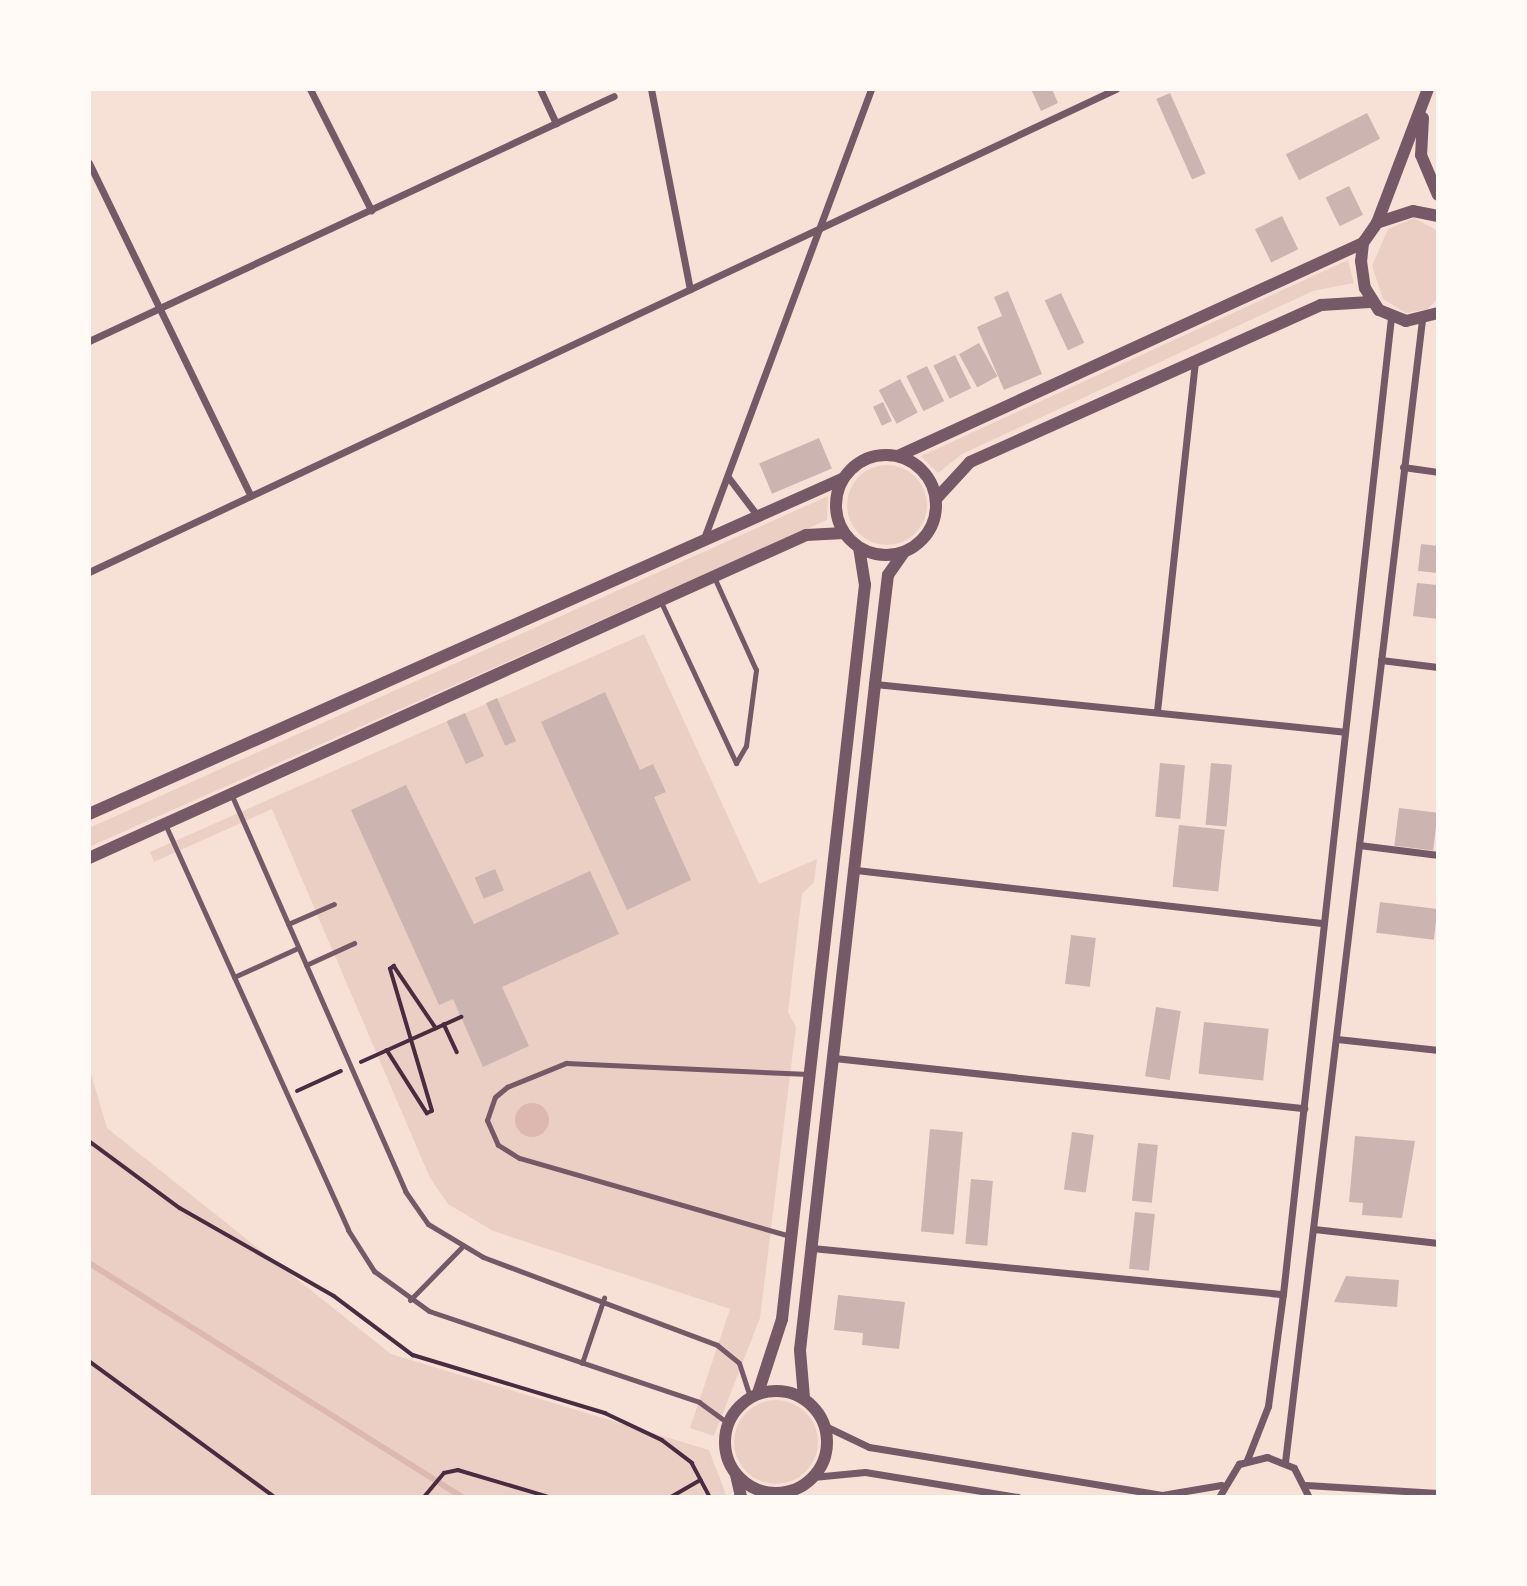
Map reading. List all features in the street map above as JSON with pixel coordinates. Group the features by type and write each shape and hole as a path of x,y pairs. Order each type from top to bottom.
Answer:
{"street":[{"path":"310,89 371,210"},
{"path":"540,89 556,123"},
{"path":"651,89 691,289"},
{"path":"703,541 872,89"},
{"path":"89,572 691,289 817,234 1116,89"},
{"path":"1427,90 1420,144 1438,195"},
{"path":"89,814 844,478 869,458 898,456 1363,243 1377,223 1427,90"},
{"path":"89,341 614,96"},
{"path":"89,163 251,496"},
{"path":"1377,223 1434,212"},
{"path":"1363,243 1362,273 1370,302 1391,318 1422,320 1438,313"},
{"path":"804,1398 800,1350 888,575 904,552 925,536 936,499 970,462 1321,304 1370,302"},
{"path":"1219,1497 1222,1485 1247,1460 1268,1405 1283,1294 1391,318"},
{"path":"1285,1462 1422,320"},
{"path":"1157,711 1195,361"},
{"path":"898,456 924,472 936,499"},
{"path":"1404,467 1438,472"},
{"path":"728,477 757,515"},
{"path":"844,478 836,511 844,533 859,548 881,555 904,552"},
{"path":"89,858 806,535 844,533"},
{"path":"741,1497 736,1475 726,1455 728,1423 754,1395 779,1336 866,585 859,548"},
{"path":"1381,660 1438,667"},
{"path":"875,684 1345,732"},
{"path":"1359,845 1438,855"},
{"path":"856,870 1324,923"},
{"path":"1336,1039 1438,1050"},
{"path":"834,1058 1304,1108"},
{"path":"1314,1228 1438,1243"},
{"path":"812,1248 1283,1294"},
{"path":"754,1395 786,1391 804,1398 825,1426 869,1447 1162,1495 1222,1485"},
{"path":"736,1475 766,1492 797,1492 813,1477 826,1453 825,1426"},
{"path":"1247,1460 1285,1462 1306,1485 1308,1497"},
{"path":"813,1477 864,1472 1018,1497"},
{"path":"1306,1485 1438,1493"}],"lane":[{"path":"660,600 736,763 746,746 756,670 713,576"},
{"path":"231,794 415,1208 461,1248 604,1298 717,1345 739,1363 754,1395"},
{"path":"165,824 348,1230 374,1271 410,1300 582,1363 699,1402 728,1423"},
{"path":"288,924 334,904"},
{"path":"306,965 354,943"},
{"path":"234,977 298,948"},
{"path":"791,1236 519,1158 499,1145 487,1120 495,1097 507,1087 566,1063 810,1073"},
{"path":"410,1300 461,1248"},
{"path":"582,1363 604,1298"}],"path":[{"path":"436,1028 394,966 390,969 411,1039 432,1111 427,1113 388,1050 411,1039 436,1028 444,1024 461,1017"},
{"path":"444,1024 457,1052"},
{"path":"89,1141 180,1208 323,1289 413,1355 605,1413 662,1440 692,1464 710,1497"},
{"path":"89,1361 275,1497"},
{"path":"424,1497 444,1473 458,1470 549,1497"},
{"path":"671,1497 701,1480"}],"shaded area":[{"path":"1414,218 1438,231 1438,298 1428,309 1406,313 1383,299 1372,266 1388,229"},
{"path":"1348,260 1354,283 1313,291 962,454 938,473 921,456"},
{"path":"887,465 902,468 915,477 924,490 927,505 924,520 915,533 902,542 887,545 872,542 859,533 850,520 847,505 850,490 859,477 872,468"},
{"path":"828,496 827,520 89,847 89,828"},
{"path":"644,634 759,884 817,859 814,882 802,894 788,1012 796,1027 760,1318 714,1436 690,1428 730,1309 493,1231 448,1204 430,1178 272,809 154,862 150,852"},
{"path":"89,1067 107,1128 391,1354 709,1450 727,1497 89,1497"},
{"path":"532,1103 544,1108 549,1120 544,1132 532,1137 520,1132 515,1120 520,1108"},
{"path":"768,1400 784,1400 800,1407 811,1418 818,1434 815,1458 806,1472 784,1484 768,1484 752,1477 741,1466 734,1450 734,1434 741,1418 752,1407"}],"building":[{"path":"1031,89 1052,89 1058,103 1041,111"},
{"path":"1170,93 1206,173 1192,179 1156,99"},
{"path":"1367,113 1380,139 1299,180 1286,154"},
{"path":"1349,186 1363,215 1340,226 1326,197"},
{"path":"1282,216 1298,249 1271,262 1255,229"},
{"path":"1008,291 1042,374 1004,390 977,327 1002,316 994,297"},
{"path":"1061,293 1084,343 1068,350 1045,301"},
{"path":"979,343 997,376 977,387 959,354"},
{"path":"955,355 971,388 950,399 933,366"},
{"path":"927,366 944,401 923,411 906,376"},
{"path":"900,379 918,413 897,424 879,390"},
{"path":"883,402 892,421 882,426 873,407"},
{"path":"819,438 832,468 772,494 759,463"},
{"path":"1421,544 1438,546 1438,573 1418,571"},
{"path":"1417,583 1438,585 1438,619 1413,616"},
{"path":"605,692 640,770 653,764 666,792 654,797 691,880 627,910 541,722"},
{"path":"497,698 516,741 505,746 486,703"},
{"path":"465,713 484,756 466,764 447,721"},
{"path":"1160,763 1185,765 1180,819 1155,817"},
{"path":"1211,763 1232,765 1227,827 1206,825"},
{"path":"406,785 474,924 590,871 619,934 502,987 529,1046 483,1067 453,999 439,1005 351,810"},
{"path":"1399,808 1438,813 1433,850 1394,846"},
{"path":"1179,825 1225,830 1218,891 1173,887"},
{"path":"495,869 504,890 484,899 475,878"},
{"path":"1380,902 1438,909 1434,940 1376,933"},
{"path":"1071,935 1096,938 1090,987 1065,984"},
{"path":"1156,1007 1181,1011 1170,1080 1145,1076"},
{"path":"1204,1022 1269,1029 1263,1081 1199,1074"},
{"path":"930,1129 963,1132 954,1234 921,1232"},
{"path":"1072,1132 1094,1135 1086,1192 1064,1189"},
{"path":"1355,1136 1415,1141 1402,1218 1362,1215 1363,1203 1349,1202"},
{"path":"1138,1143 1158,1145 1152,1203 1132,1201"},
{"path":"971,1179 993,1181 987,1246 965,1244"},
{"path":"1135,1212 1155,1214 1149,1271 1129,1269"},
{"path":"1346,1276 1399,1280 1397,1307 1334,1302"},
{"path":"838,1295 905,1302 899,1349 862,1345 863,1333 834,1330"}],"waterway":[{"path":"89,1263 462,1497"}]}
